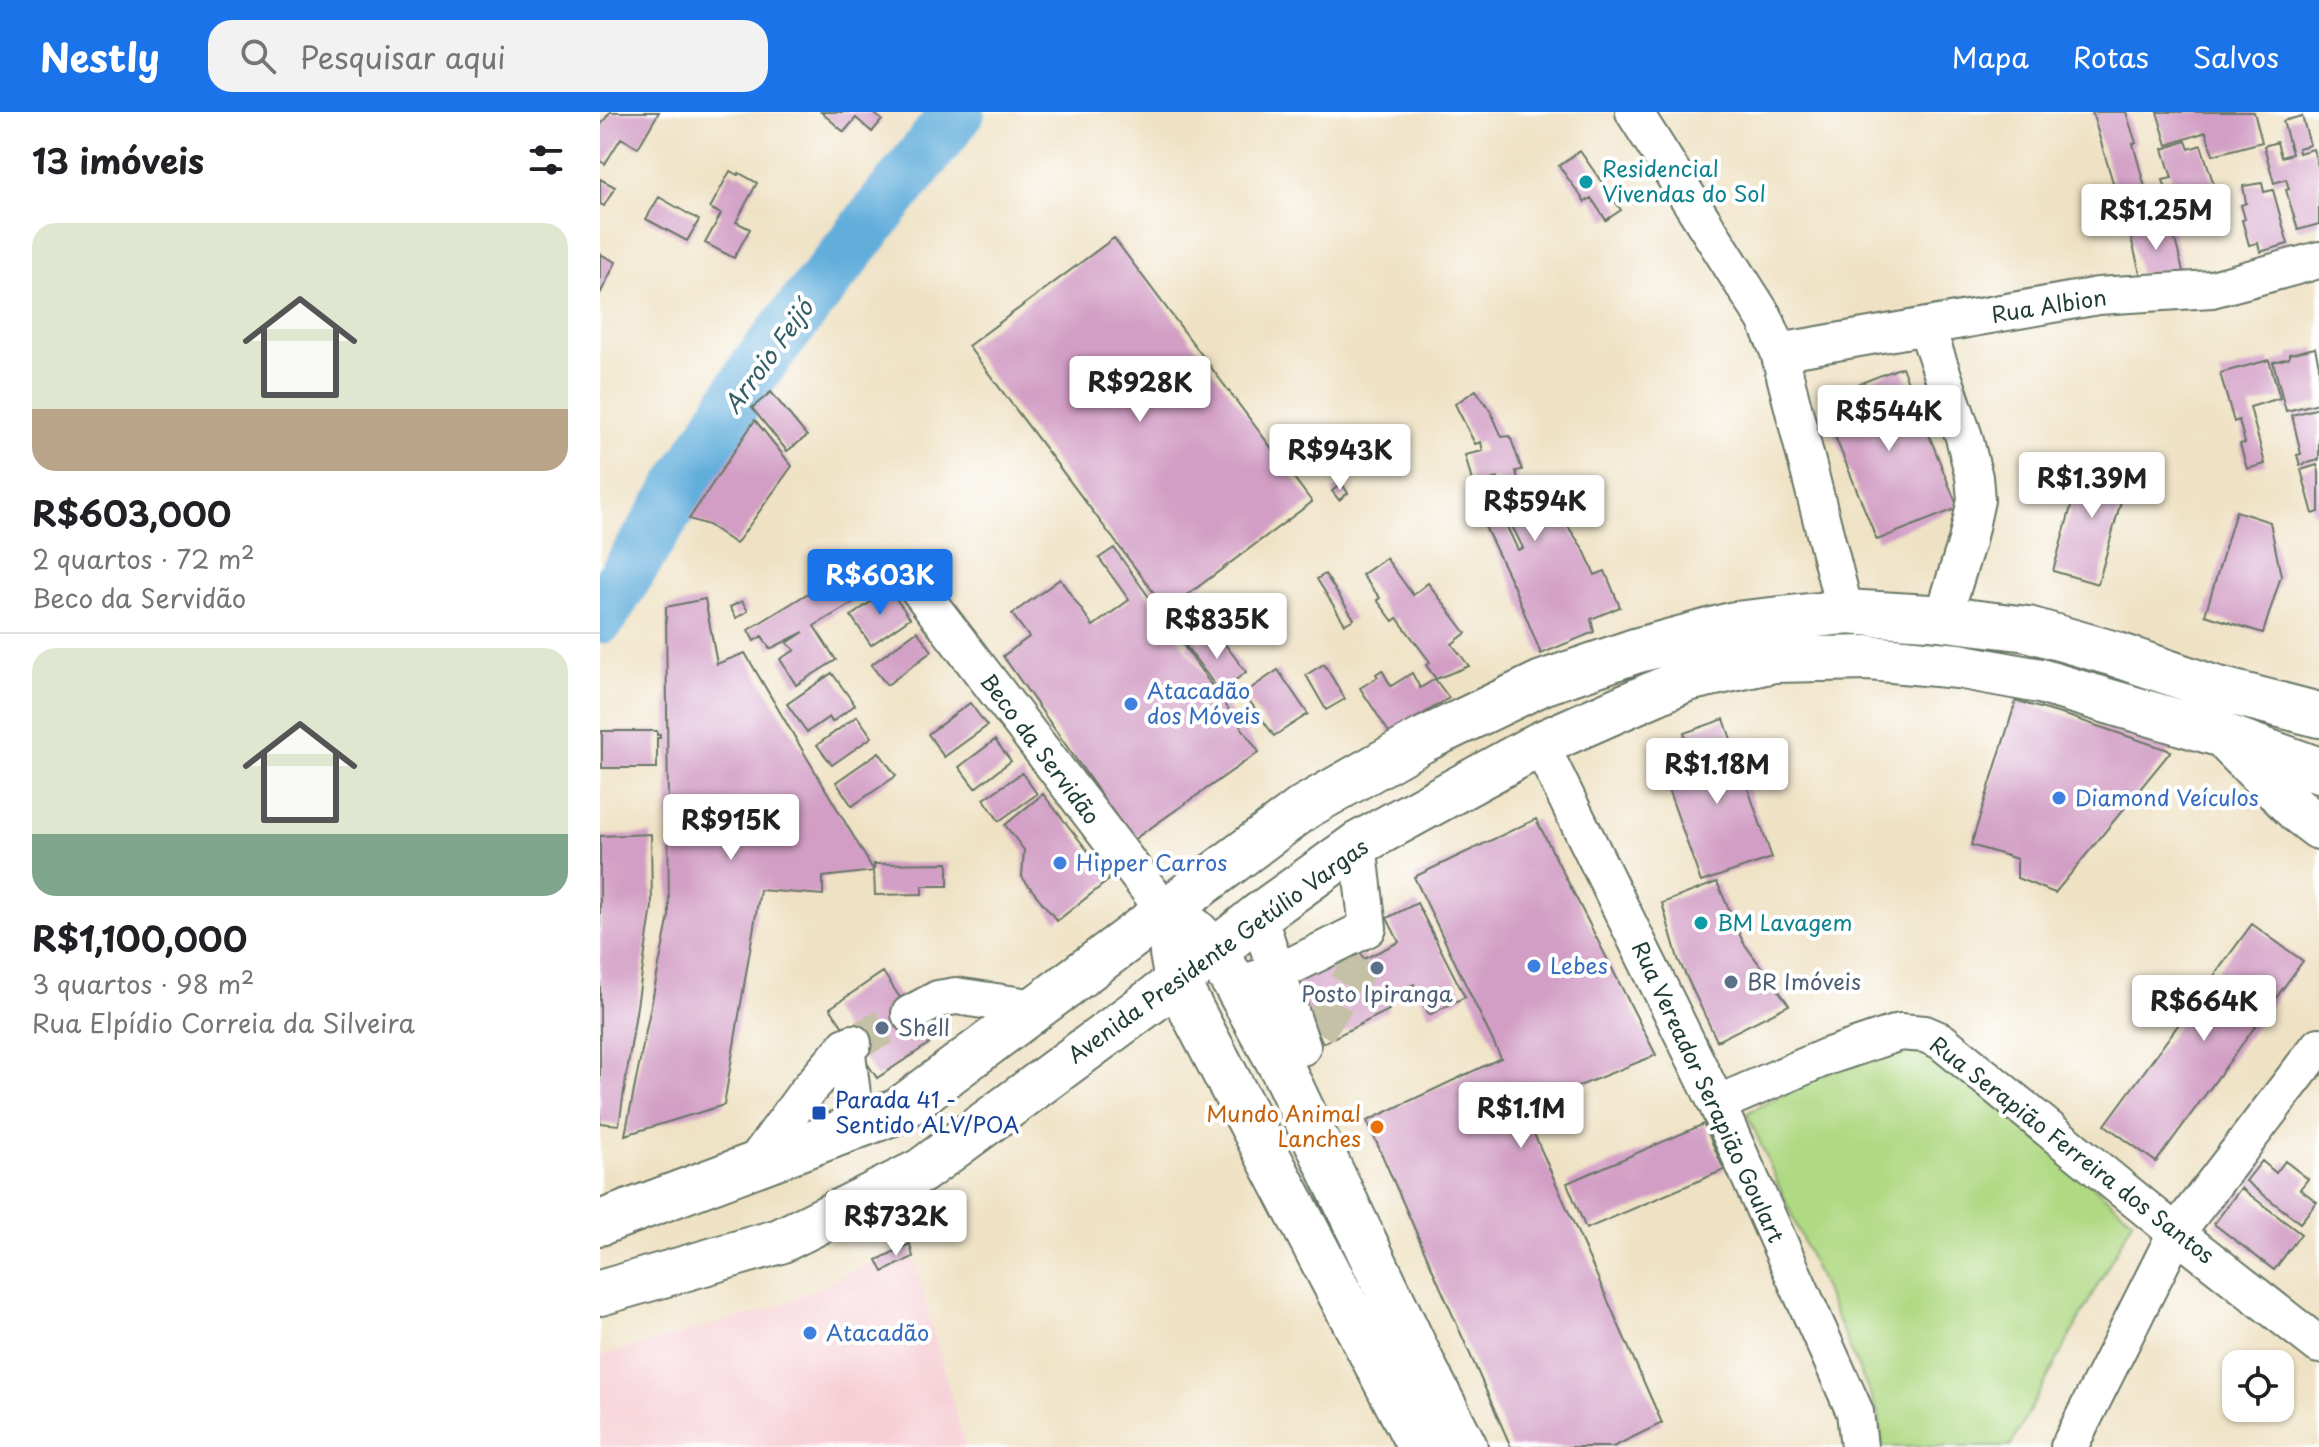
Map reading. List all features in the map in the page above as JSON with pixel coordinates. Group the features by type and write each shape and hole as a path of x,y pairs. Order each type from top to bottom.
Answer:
{"main road":[{"path":"600,1223 898,1111 1305,807 1423,740 1542,683 1635,651 1735,624 1845,612 1943,618 2028,629 2115,654 2211,687 2319,715"},
{"name":"Avenida Presidente Getúlio Vargas","path":"600,1293 780,1241 921,1171 1177,982 1242,969 1258,916 1358,844 1540,744 1687,679 1774,660 1870,658 1958,666 2040,681 2222,735 2319,770"},
{"path":"2211,687 2222,735 2298,811 2319,827"},
{"path":"1165,911 1189,925 1242,969 1300,1048 1409,1381 1420,1447"},
{"path":"1165,911 1177,982 1409,1381 1465,1447"}],"street":[{"path":"1634,112 1765,319 1779,352 1845,612"},
{"name":"Rua Albion","path":"1779,352 2098,296 2212,289 2319,260"},
{"path":"1926,326 1964,437 1976,500 1943,618"},
{"name":"Beco da Servidão","path":"916,586 1165,911"},
{"name":"Rua Vereador Serapião Goulart","path":"1540,744 1717,1104 1855,1412 1859,1447"},
{"path":"1242,969 1366,944 1358,844"},
{"path":"910,1014 938,999 956,996 1036,1008"},
{"name":"Rua Serapião Ferreira dos Santos","path":"1717,1104 1826,1057 1900,1032 1925,1034 1941,1041 2319,1345"},
{"path":"753,1165 805,1094 850,1044 856,1126"},
{"path":"2069,1447 2176,1233 2319,1046"}],"shaded area":[{"name":"Atacadão","path":"910,1244 965,1447 600,1447 600,1356 771,1309"}],"green space":[{"path":"1882,1045 1946,1060 2133,1220 2010,1447 1882,1447 1879,1415 1747,1113"}],"building":[{"path":"610,112 659,112 638,148 621,138 605,164 600,161 600,126"},
{"path":"821,112 872,112 882,120 872,132 856,118 844,132"},
{"path":"2092,112 2126,112 2148,198 2120,206"},
{"path":"2157,112 2254,112 2262,142 2213,155 2206,132 2167,145"},
{"path":"2302,116 2310,145 2298,148 2299,153 2313,149 2319,169 2319,224 2298,230 2286,190 2289,189 2286,179 2274,183 2264,146 2277,142 2281,157 2292,154 2283,121"},
{"path":"2186,141 2189,149 2201,145 2217,194 2172,208 2163,180 2172,178 2163,149"},
{"name":"Residencial Vivendas do Sol","path":"1580,151 1621,210 1606,220 1591,198 1585,202 1559,166"},
{"path":"730,171 757,183 736,222 750,229 734,258 705,243 721,214 710,208"},
{"path":"600,179 615,187 604,206 600,204"},
{"path":"2262,183 2264,192 2273,190 2288,244 2260,252 2258,243 2249,245 2241,205 2246,203 2243,186"},
{"path":"659,197 699,220 687,241 646,219"},
{"path":"2170,220 2184,275 2143,285 2129,230"},
{"path":"1114,238 1312,502 1167,610 968,346"},
{"path":"600,254 616,262 600,294"},
{"path":"2315,348 2319,365 2319,403 2286,411 2273,362 2289,358 2289,354"},
{"path":"2269,360 2280,398 2250,407 2265,464 2247,469 2240,444 2245,443 2239,420 2234,422 2220,373"},
{"path":"1902,367 1958,508 1877,540 1820,399"},
{"path":"1476,390 1491,412 1502,437 1510,436 1522,470 1516,471 1520,488 1529,484 1546,510 1567,525 1584,550 1595,575 1605,571 1620,607 1591,619 1594,632 1541,654 1513,585 1476,508 1485,504 1488,510 1497,506 1518,550 1523,548 1509,520 1498,478 1473,485 1465,455 1483,451 1481,442 1475,444 1455,404"},
{"path":"771,392 807,436 787,451 752,408"},
{"path":"2319,408 2319,460 2300,465 2297,455 2301,454 2292,415"},
{"path":"755,420 792,466 736,544 708,525 689,519"},
{"path":"2085,457 2130,469 2098,584 2053,571"},
{"path":"2317,465 2319,512 2313,514 2301,470"},
{"path":"1342,484 1348,493 1339,500 1332,491"},
{"path":"2236,511 2270,522 2281,576 2263,633 2205,615"},
{"name":"Atacadão dos Móveis","path":"1114,548 1259,752 1133,840 1003,656 1029,637 1012,614 1060,579 1093,626 1129,600 1099,558"},
{"path":"1386,558 1413,595 1428,583 1466,633 1452,644 1469,666 1436,679 1426,665 1430,662 1397,618 1393,621 1362,575"},
{"path":"859,562 876,589 814,626 836,660 796,685 780,659 795,650 787,643 804,632 770,649 762,636 754,641 748,630"},
{"path":"1325,574 1354,619 1345,624 1317,579"},
{"path":"889,589 910,618 871,645 851,616"},
{"path":"705,599 717,664 745,653 874,871 823,877 823,895 760,890 724,1105 625,1135 669,916 666,607"},
{"path":"742,601 748,611 736,618 730,607"},
{"path":"917,631 932,651 887,685 871,665"},
{"path":"1216,632 1246,672 1220,692 1186,646 1196,639 1200,644"},
{"path":"1324,664 1345,699 1326,710 1306,675"},
{"path":"1278,670 1308,714 1274,736 1244,693"},
{"path":"1382,670 1391,686 1412,673 1420,688 1435,679 1449,698 1390,734 1360,688 1378,677 1376,674"},
{"path":"832,673 855,705 832,722 829,717 807,732 787,704"},
{"name":"Diamond Veículos","path":"2016,701 2171,751 2055,893 2017,878 2017,859 1971,845"},
{"path":"970,703 987,726 944,757 928,734"},
{"path":"857,716 872,737 832,765 817,745"},
{"path":"1724,719 1772,858 1701,882 1665,780 1697,769 1684,733"},
{"path":"602,731 657,731 660,738 657,738 657,768 602,768"},
{"path":"995,740 1011,761 975,788 959,767"},
{"path":"879,752 896,776 852,806 836,782"},
{"path":"1022,773 1037,794 999,821 984,799"},
{"name":"Hipper Carros","path":"1043,794 1110,879 1057,921 1022,877 1024,850 1005,825"},
{"path":"1536,819 1656,1055 1525,1108 1512,1084 1662,1423 1613,1447 1511,1447 1367,1121 1501,1058 1414,877"},
{"path":"651,834 652,907 619,1125 600,1123 600,836"},
{"path":"948,863 948,886 922,886 922,894 875,895 874,864"},
{"name":"BR Imóveis","path":"1717,882 1743,942 1789,1005 1717,1041 1678,959 1662,903"},
{"name":"Posto Ipiranga","path":"1417,903 1465,997 1429,1015 1414,984 1384,999 1389,1010 1323,1043 1289,976 1355,943 1364,959 1399,942 1387,918"},
{"path":"2252,924 2303,961 2156,1162 2105,1125"},
{"name":"Shell","path":"883,972 930,1043 877,1078 830,1008"},
{"path":"1704,1124 1724,1170 1586,1229 1567,1183"},
{"path":"2262,1161 2276,1173 2285,1161 2308,1179 2300,1189 2317,1202 2300,1223 2246,1181"},
{"path":"2241,1188 2301,1234 2274,1270 2214,1224"},
{"path":"910,1244 913,1257 883,1272 877,1260"}],"waterway":[{"name":"Arroio Feijó","path":"600,617 755,369 958,112"}],"tunnel":[{"path":"1317,1031 1364,959"},
{"path":"853,1043 910,1014"}],"place":[{"name":"Residencial Vivendas do Sol","path":"1586,182"},
{"name":"Atacadão dos Móveis","path":"1131,704"},
{"name":"Diamond Veículos","path":"2059,798"},
{"name":"Hipper Carros","path":"1060,863"},
{"name":"BM Lavagem","path":"1701,923"},
{"name":"Lebes","path":"1534,966"},
{"name":"Posto Ipiranga","path":"1377,968"},
{"name":"BR Imóveis","path":"1731,982"},
{"name":"Shell","path":"882,1028"},
{"name":"Parada 41 - Sentido ALV/POA","path":"819,1113"},
{"name":"Mundo Animal Lanches","path":"1377,1127"},
{"name":"Atacadão","path":"810,1333"}]}
